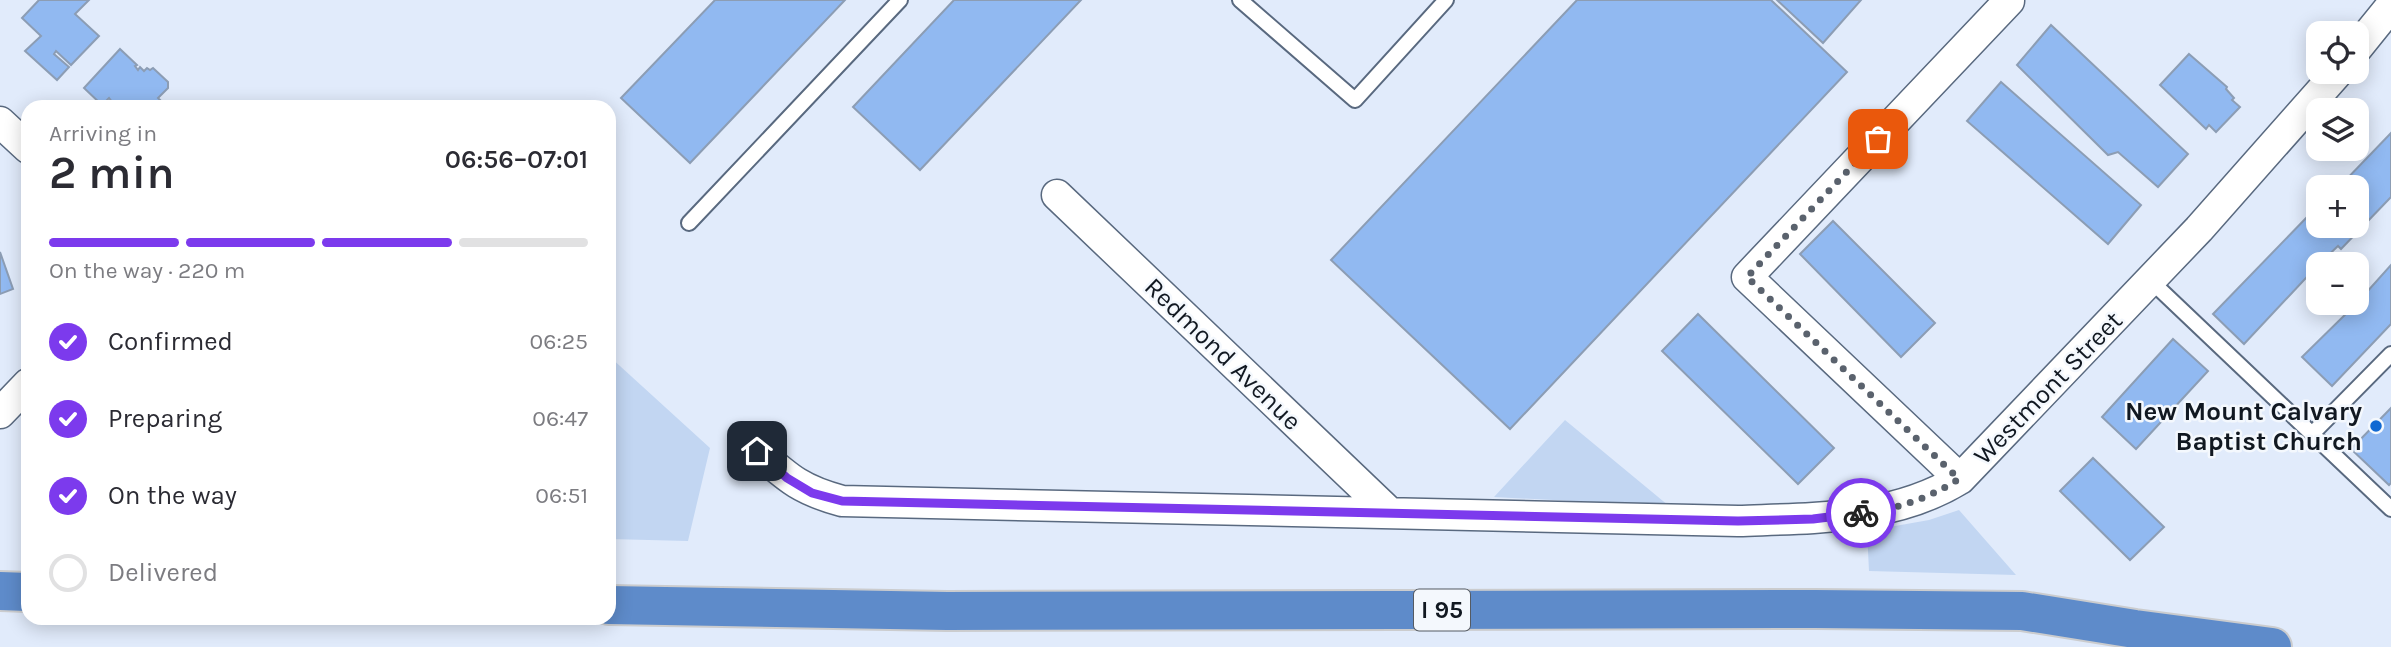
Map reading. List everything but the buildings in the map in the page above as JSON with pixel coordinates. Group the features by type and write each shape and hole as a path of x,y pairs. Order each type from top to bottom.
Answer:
{"highway":[{"path":"0,591 21,592"},
{"name":"I 95","path":"616,605 947,611 2022,611 2272,647"}],"street":[{"path":"1959,479 1747,277 2009,1"},
{"path":"2369,33 2391,6"},
{"name":"Westmont Street","path":"757,451 787,478 812,493 842,501 1738,521 1813,519 1875,512 1937,493 1959,479 2150,280 2272,149 2328,84"},
{"path":"0,122 21,142"},
{"name":"Redmond Avenue","path":"1057,195 1389,512"},
{"path":"0,413 21,391"}],"lane":[{"path":"689,223 900,0"},
{"path":"1240,0 1354,100 1446,0"},
{"path":"2150,280 2391,509"},
{"path":"2312,434 2391,354"}],"shaded area":[{"path":"616,362 710,448 688,541 616,539"},
{"path":"1565,420 1669,506 1494,497"},
{"path":"1959,510 2016,575 1869,571 1867,531 1929,520"}],"way so far":[{"path":"1861,513 1907,504 1937,493 1959,479 1747,277 1878,139"}],"place":[{"name":"New Mount Calvary Baptist Church","path":"2376,426"}],"route":[{"path":"757,451 787,478 812,493 842,501 1738,521 1813,519 1861,513"}]}
